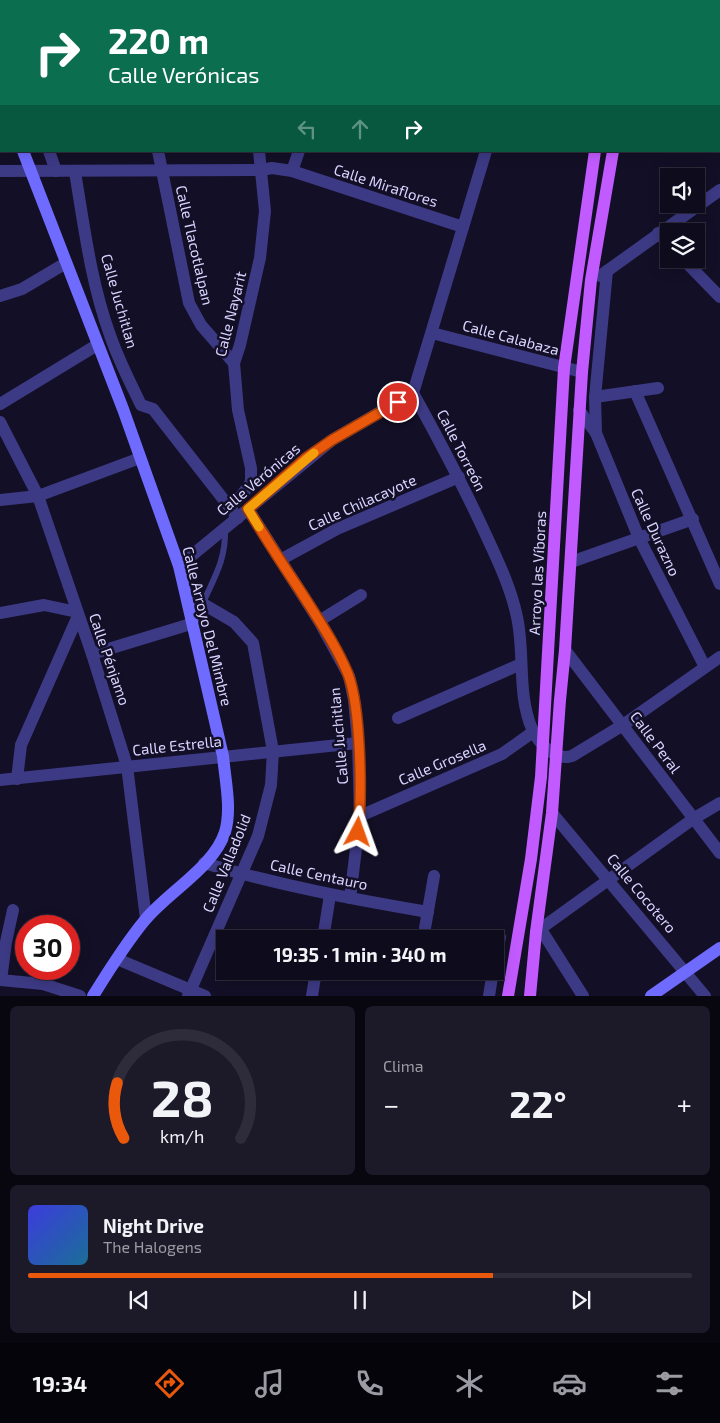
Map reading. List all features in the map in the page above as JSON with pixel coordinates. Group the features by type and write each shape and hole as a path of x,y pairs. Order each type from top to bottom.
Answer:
{"main road":[{"name":"Arroyo las Víboras","path":"508,996 531,859 543,744 564,368 595,152"},
{"path":"530,996 552,813 566,650 579,410 591,280 613,152"}],"street":[{"name":"Calle Arroyo Del Mimbre","path":"23,152 123,409 179,566 194,623 223,756 227,822 219,846 146,919 93,996"},
{"path":"49,152 56,171"},
{"name":"Calle Tlacotlalpan","path":"158,152 189,303 201,325 234,363"},
{"name":"Calle Nayarit","path":"230,506 242,496 251,482 251,468 238,410 234,363 260,258 265,211 259,152"},
{"path":"292,171 299,152"},
{"path":"414,393 486,152"},
{"name":"Calle Miraflores","path":"0,171 261,170 272,168 292,171 463,227"},
{"name":"Calle Juchitlan","path":"75,172 91,264 109,334 119,359 141,405 152,408 238,518"},
{"path":"591,280 607,271 720,190"},
{"path":"0,296 22,289 66,263"},
{"path":"692,268 720,297"},
{"path":"596,433 595,397 607,271"},
{"name":"Calle Calabaza","path":"432,333 582,372"},
{"path":"0,404 97,345"},
{"path":"105,364 119,359"},
{"path":"595,397 658,388"},
{"path":"635,391 720,584"},
{"name":"Calle Torreón","path":"414,393 459,477 511,597 517,618 527,712 533,732 556,757"},
{"name":"Calle Verónicas","path":"179,566 238,518 306,458 332,440 414,393"},
{"path":"123,409 141,405"},
{"name":"Calle Durazno","path":"579,410 596,433 639,538 705,667"},
{"name":"Calle Pénjamo","path":"0,422 38,496 92,654 127,766 146,919"},
{"path":"0,500 38,496 140,458"},
{"name":"Calle Chilacayote","path":"280,560 337,529 459,477"},
{"name":"Calle Juchitlan","path":"248,509 319,621 349,676 354,700 358,743 360,816 350,898"},
{"path":"571,562 693,519"},
{"name":"Calle Valladolid","path":"186,594 234,622 253,643 273,751 271,785 260,827 189,993"},
{"path":"319,621 361,596"},
{"path":"0,613 44,605 77,614 21,745 16,779"},
{"path":"92,654 194,623"},
{"name":"Calle Peral","path":"566,650 720,853"},
{"path":"556,757 572,756 623,725 720,657"},
{"path":"398,718 521,664"},
{"name":"Calle Grosella","path":"360,816 502,754 533,732"},
{"name":"Calle Estrella","path":"0,780 358,743"},
{"path":"583,996 538,930 693,819 720,803"},
{"name":"Calle Cocotero","path":"552,813 687,971 705,996"},
{"name":"Calle Centauro","path":"204,863 241,874 330,894 428,912"},
{"path":"425,928 434,876"},
{"path":"324,930 330,894"},
{"path":"14,910 6,942 0,980 43,984 80,996"},
{"path":"651,996 720,948"},
{"path":"117,959 189,993 205,996"},
{"path":"312,996 315,980"},
{"path":"489,996 492,980"}],"lane":[{"path":"203,603 226,548 225,528"}],"slow traffic":[{"path":"259,527 248,509 314,453"}],"route":[{"path":"358,832 360,816 358,743 354,700 349,676 337,650 248,509 306,458 332,440 398,402"}]}
